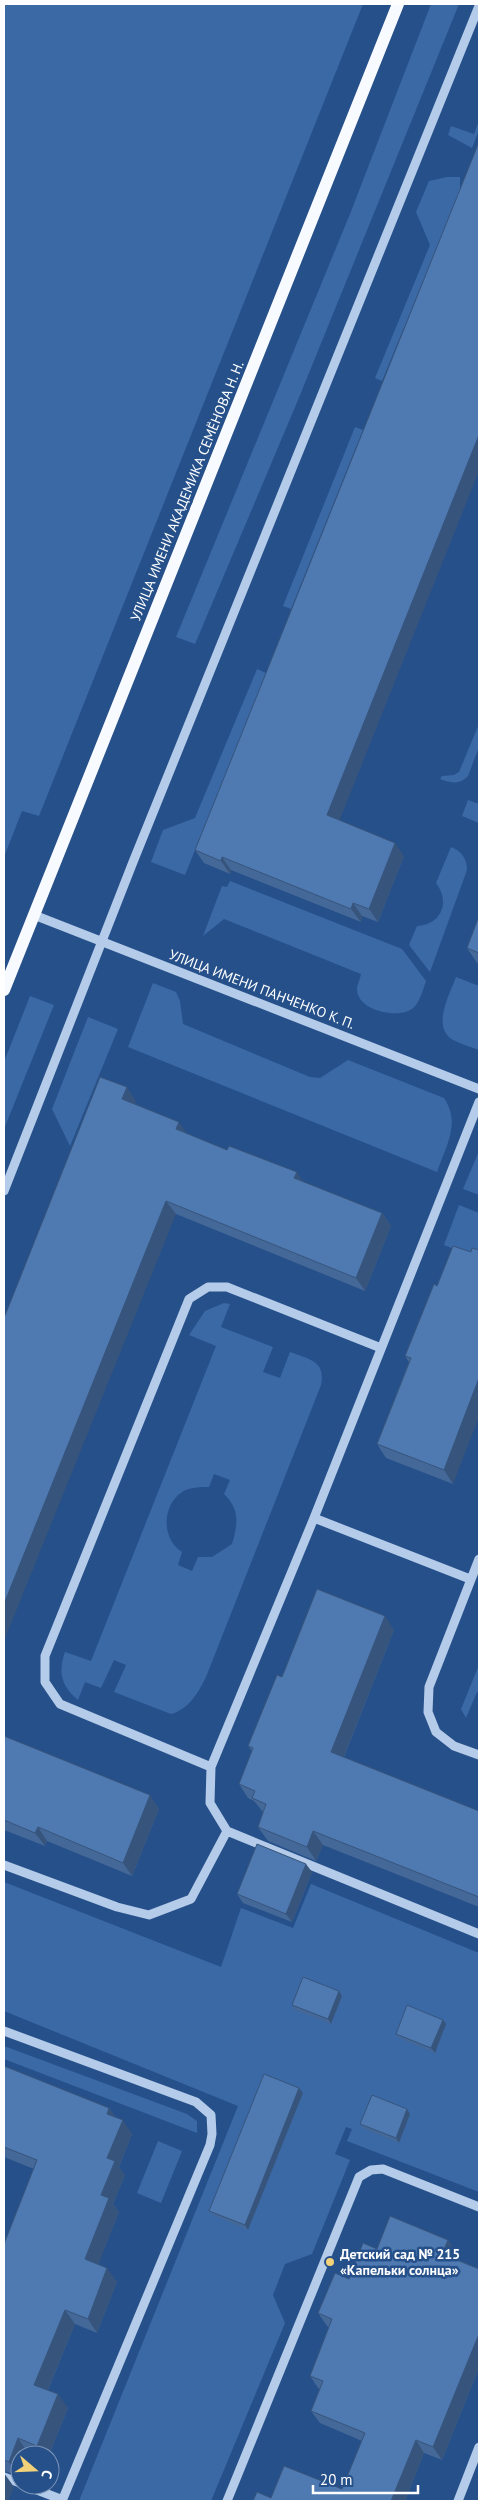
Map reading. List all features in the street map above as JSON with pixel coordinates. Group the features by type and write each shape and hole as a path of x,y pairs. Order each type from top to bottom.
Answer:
{"main road":[{"name":"УЛИЦА ИМЕНИ АКАДЕМИКА СЕМЁНОВА Н. Н.","path":"4,990 398,4"}],"street":[{"path":"4,1191 102,942 479,6"},
{"name":"УЛИЦА ИМЕНИ ПАНЧЕНКО К. П.","path":"34,915 479,1089"},
{"path":"479,1102 314,1518 211,1767 210,1803 227,1831 479,1934"},
{"path":"211,1767 60,1704 45,1682 45,1656 189,1299 208,1287 227,1287 381,1348"},
{"path":"314,1518 470,1579"},
{"path":"479,1559 429,1686 428,1712 436,1732 454,1746 479,1755"},
{"path":"4,1865 117,1907 149,1915 191,1899 227,1831"},
{"path":"4,2031 196,2102 211,2116 212,2134 210,2145 62,2501 48,2495"},
{"path":"227,2501 359,2177 371,2170 383,2169 479,2207"},
{"path":"458,2501 479,2447"}],"shaded area":[{"path":"4,4 363,4 39,816 22,811 4,857"},
{"path":"431,4 459,4 298,400 195,644 176,637 350,214"},
{"path":"479,121 479,130 472,148 448,135 451,126 474,134"},
{"path":"447,177 460,177 460,192 382,381 375,378 430,245 416,212 429,181"},
{"path":"355,427 363,430 291,609 283,606"},
{"path":"257,669 266,673 185,875 151,862 163,830 195,818"},
{"path":"479,724 479,747 468,776 462,781 455,782 440,779 442,776 454,775 459,772"},
{"path":"468,800 479,804 479,823 462,816"},
{"path":"451,847 463,856 467,870 430,972 409,945 417,926 432,922 441,911 443,898 436,883"},
{"path":"230,881 402,949 426,981 417,1003 412,1009 398,1013 388,1013 371,1008 359,997 357,987 361,974 224,919 203,936 222,886 227,887"},
{"path":"456,977 479,986 479,1050 453,1040 443,1027 444,1010"},
{"path":"153,983 176,992 180,1001 183,1024 310,1077 320,1078 348,1060 444,1098 449,1107 452,1126 448,1144 437,1172 128,1047"},
{"path":"30,996 54,1005 4,1129 4,1062"},
{"path":"88,1017 118,1029 70,1146 52,1109"},
{"path":"479,1151 479,1195 463,1189"},
{"path":"459,1205 479,1213 479,1253 475,1257 444,1245"},
{"path":"224,1303 230,1304 221,1327 273,1347 263,1372 280,1378 290,1352 309,1359 318,1366 322,1377 321,1385 206,1677 192,1700 177,1712 171,1714 114,1692 126,1665 114,1660 101,1688 85,1682 78,1700 72,1695 62,1678 65,1652 91,1661 216,1346 189,1335 205,1311","holes":["214,1474 230,1480 224,1494 233,1505 236,1517 236,1530 232,1544 212,1557 198,1557 192,1571 178,1565 182,1552 175,1547 168,1531 167,1514 170,1506 175,1498 185,1490 209,1487"]},
{"path":"479,1665 479,1693 477,1692 466,1718 461,1709"},
{"path":"4,1882 221,1967 241,1908 293,1928 311,1884 479,1953 479,2192 347,2141 352,2129 346,2127 335,2154 350,2160 312,2254 285,2264 273,2295 285,2323 211,2501 79,2501 238,2106 4,2011"},
{"path":"4,2046 187,2114 197,2121 197,2133 4,2059"},
{"path":"158,2141 182,2151 161,2203 137,2193"}],"building":[{"path":"479,142 479,435 327,815 395,843 369,909 353,903 351,909 222,857 221,861 195,850"},
{"path":"479,916 479,953 467,948"},
{"path":"100,1077 127,1087 122,1099 179,1122 176,1129 227,1150 229,1146 297,1172 294,1178 382,1213 356,1278 166,1201 4,1604 4,1318"},
{"path":"453,1246 471,1252 472,1248 479,1250 479,1378 444,1470 377,1444 411,1358 405,1356 434,1284 437,1286"},
{"path":"317,1589 385,1616 331,1752 479,1811 479,1897 313,1831 307,1847 258,1827 266,1804 252,1798 255,1791 239,1784 253,1748 248,1746 277,1675 282,1677"},
{"path":"4,1736 150,1795 123,1863 38,1827 35,1833 4,1820"},
{"path":"257,1844 306,1864 286,1914 237,1894"},
{"path":"303,1977 339,1991 328,2019 292,2005"},
{"path":"407,2005 443,2020 431,2048 396,2034"},
{"path":"4,2066 109,2108 107,2114 123,2120 107,2158 115,2161 101,2195 109,2198 85,2259 107,2268 88,2319 65,2310 34,2385 58,2394 37,2445 18,2438 15,2445 10,2445 9,2462 4,2460 4,2244 37,2160 4,2147"},
{"path":"264,2074 299,2088 245,2225 209,2211"},
{"path":"372,2095 407,2109 396,2138 360,2124"},
{"path":"390,2216 448,2240 442,2254 479,2269 479,2334 433,2447 416,2440 391,2501 253,2501 257,2492 271,2498 284,2466 342,2489 365,2433 311,2411 323,2381 310,2376 332,2319 318,2313 335,2273 349,2279 363,2243 377,2249"}],"place":[{"name":"Детский сад № 215 «Капельки солнца»","path":"330,2262"}]}
